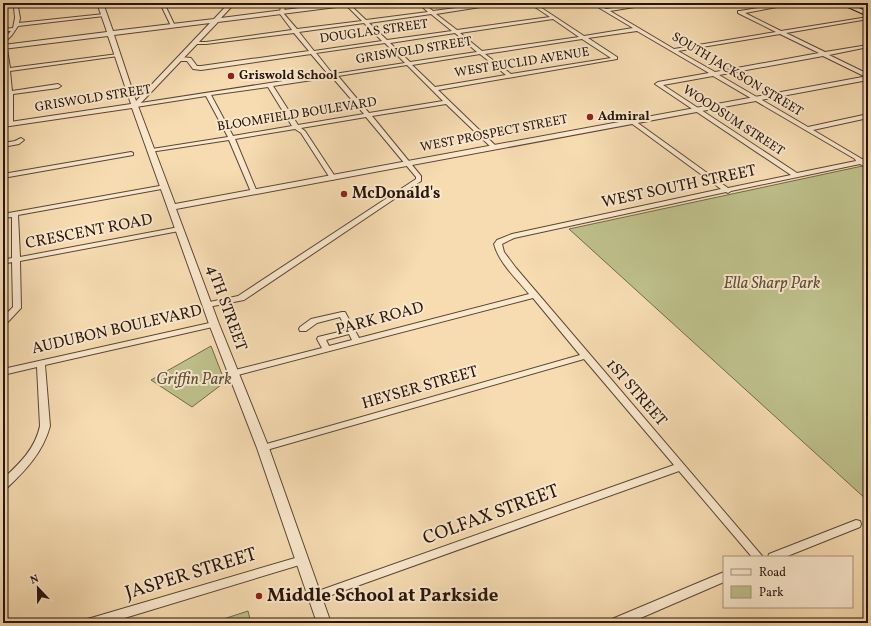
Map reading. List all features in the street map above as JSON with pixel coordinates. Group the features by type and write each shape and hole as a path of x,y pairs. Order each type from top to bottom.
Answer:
{"main road":[{"path":"842,3 868,14"}],"street":[{"path":"6,4 16,6 43,3"},
{"name":"4TH STREET","path":"100,3 214,324 263,448 324,623"},
{"path":"162,3 173,26"},
{"path":"136,105 181,59 232,3"},
{"path":"208,305 241,298 419,180 419,177 408,163 336,77 329,73 295,31 281,12 283,3"},
{"path":"7,125 10,94 5,70 3,47 348,3 364,22 495,148"},
{"path":"420,3 510,76"},
{"path":"195,42 206,43 504,3"},
{"path":"531,3 584,37"},
{"name":"SOUTH JACKSON STREET","path":"593,3 807,129 865,161 868,167"},
{"path":"606,10 657,3"},
{"path":"797,3 740,12 868,77"},
{"path":"3,43 16,27 16,6"},
{"path":"3,30 104,14"},
{"name":"DOUGLAS STREET","path":"181,59 189,59 195,68 198,68 553,18"},
{"path":"674,50 868,18"},
{"name":"GRISWOLD STREET","path":"7,125 638,29"},
{"name":"WEST EUCLID AVENUE","path":"433,89 613,60 615,58 584,37"},
{"path":"712,73 868,46"},
{"path":"5,70 118,55"},
{"name":"WOODSUM STREET","path":"712,73 658,84 798,176"},
{"name":"WEST PROSPECT STREET","path":"172,207 495,148 868,77"},
{"path":"270,85 296,127 303,132 333,178"},
{"path":"3,96 58,86"},
{"path":"208,94 230,138 254,192"},
{"name":"BLOOMFIELD BOULEVARD","path":"152,151 447,102"},
{"path":"807,129 868,116"},
{"path":"633,122 728,191"},
{"path":"3,140 16,138 21,141 3,145"},
{"path":"3,176 131,154"},
{"name":"WEST SOUTH STREET","path":"498,244 512,236 865,161"},
{"path":"3,216 165,187"},
{"path":"3,322 17,308 15,214"},
{"name":"CRESCENT ROAD","path":"3,262 180,229"},
{"name":"1ST STREET","path":"498,244 500,252 513,270 757,556"},
{"name":"PARK ROAD","path":"234,373 535,295"},
{"path":"3,315 12,313"},
{"path":"303,329 314,321 342,314 357,341"},
{"name":"AUDUBON BOULEVARD","path":"3,372 214,324"},
{"path":"326,349 321,339 351,331"},
{"name":"HEYSER STREET","path":"263,448 585,356"},
{"path":"3,485 32,455 44,434 45,426 41,363"},
{"name":"COLFAX STREET","path":"316,599 324,594 680,467"},
{"path":"775,556 856,524"},
{"name":"JASPER STREET","path":"91,623 302,560"},
{"path":"616,623 723,577"}],"green space":[{"name":"Ella Sharp Park","path":"868,166 868,501 569,229"},
{"name":"Griffin Park","path":"211,346 225,382 192,407 151,380"},
{"path":"248,611 251,623 211,623"}],"place":[{"name":"Griswold School","path":"231,76"},
{"name":"Admiral","path":"590,117"},
{"name":"McDonald's","path":"344,194"},
{"name":"Middle School at Parkside","path":"259,596"}]}
